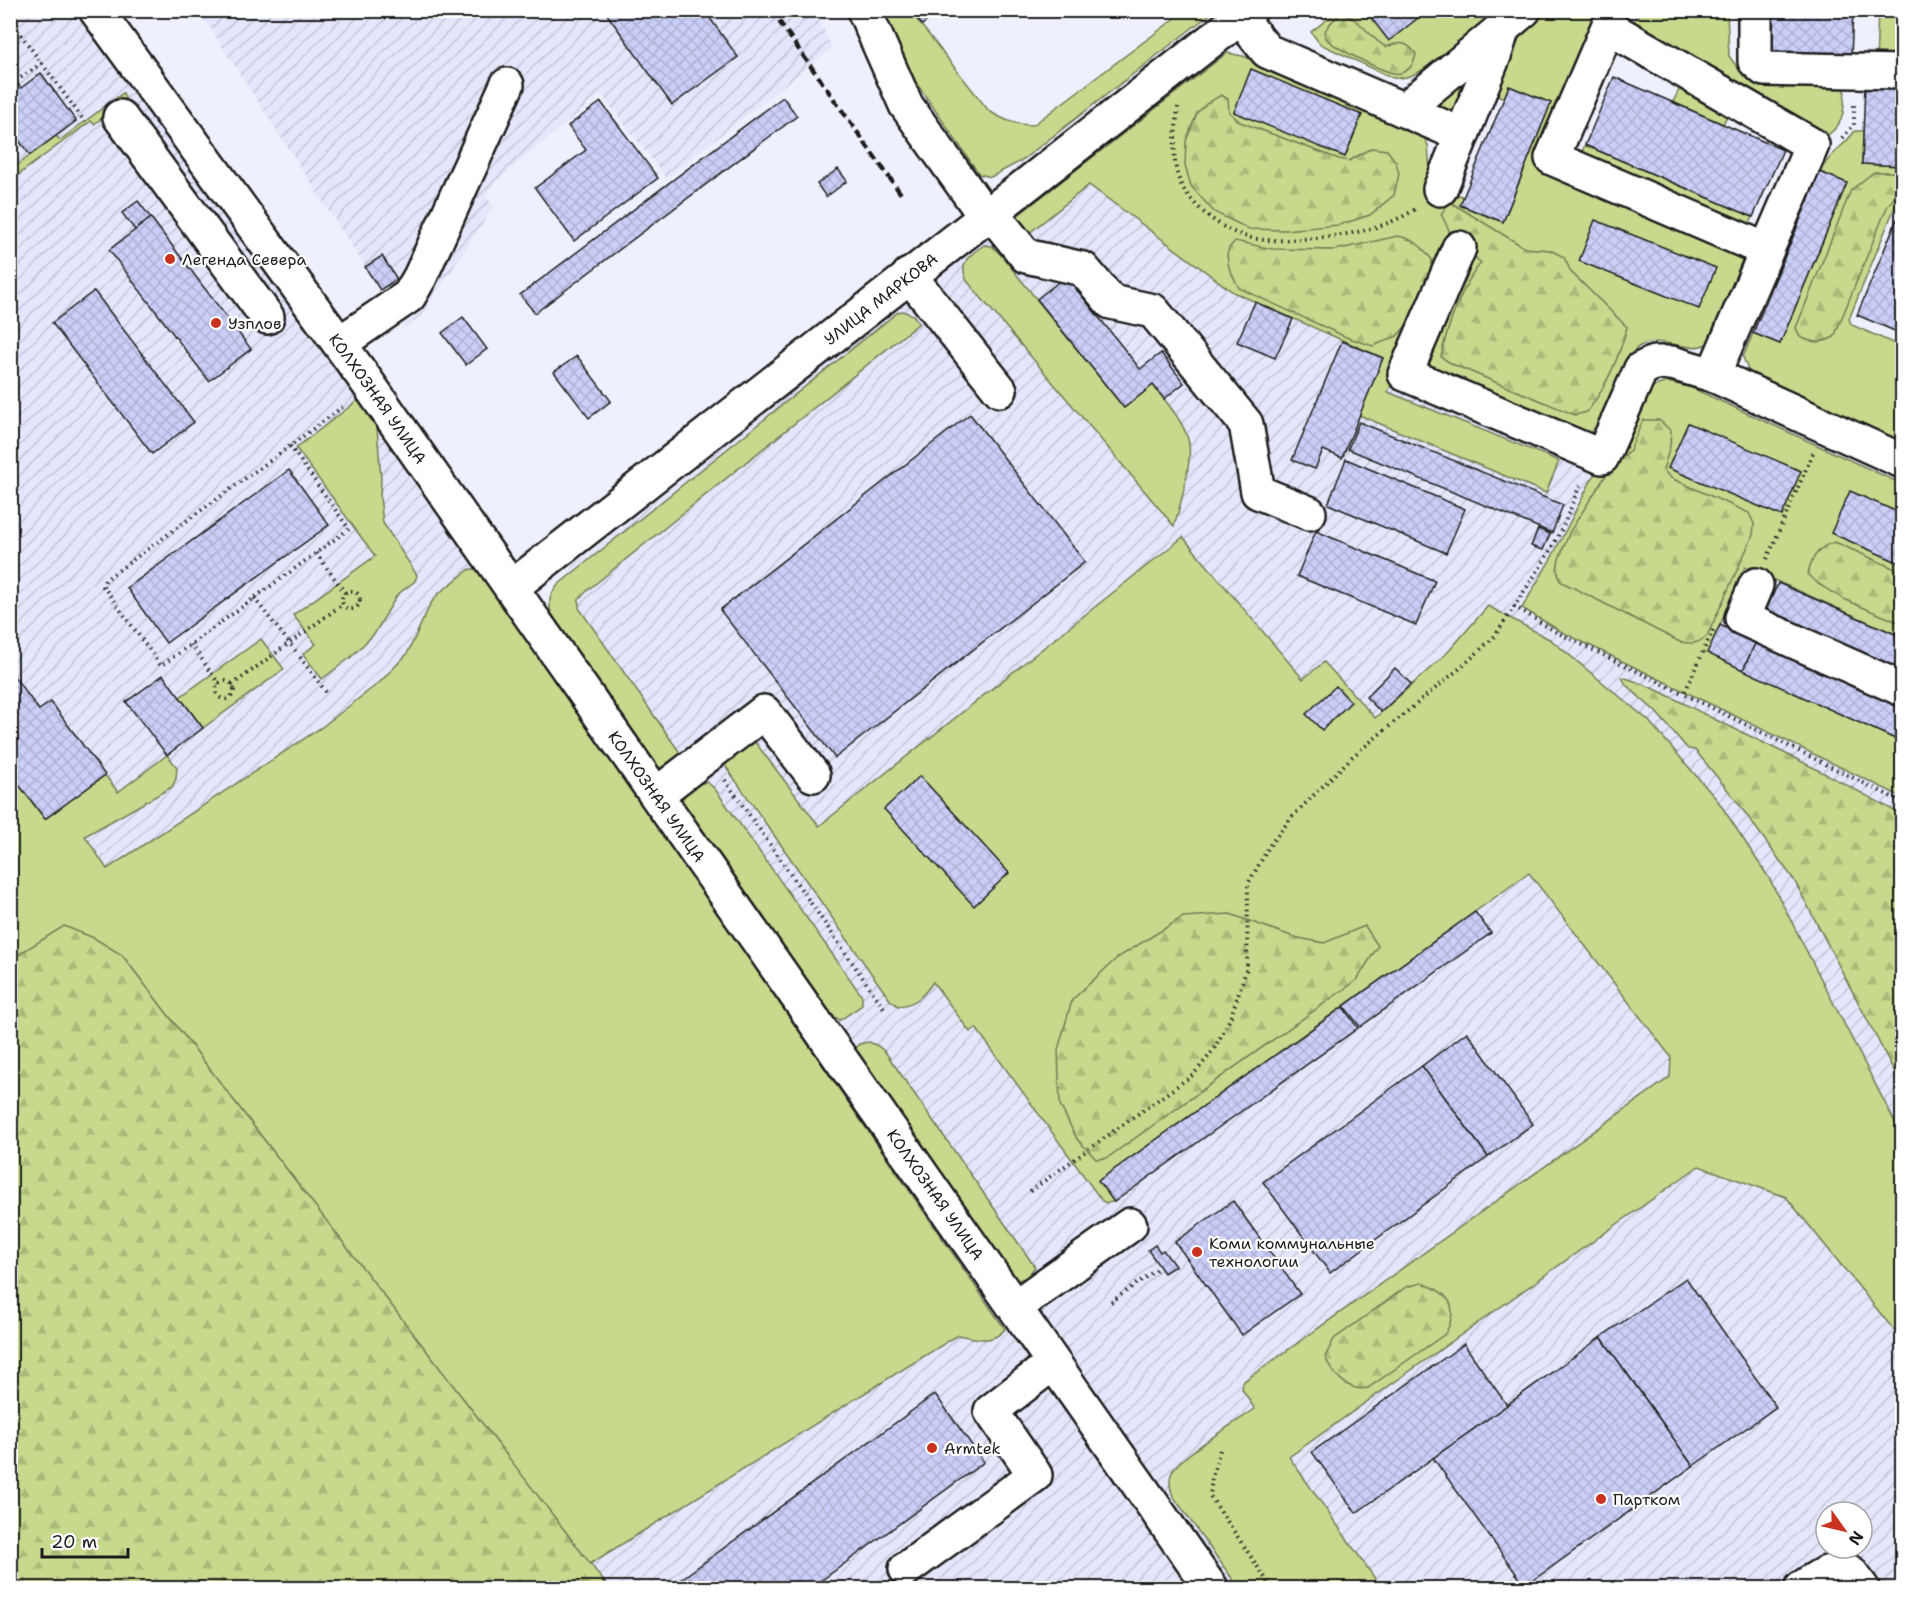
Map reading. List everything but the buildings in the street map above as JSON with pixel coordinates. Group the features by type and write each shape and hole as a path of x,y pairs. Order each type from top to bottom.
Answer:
{"street":[{"name":"КОЛХОЗНАЯ УЛИЦА","path":"96,10 339,343 512,587 1211,1588"},
{"path":"864,10 906,105 987,214 1026,256 1083,269 1111,302 1153,311 1246,424 1258,492 1309,513"},
{"path":"1755,10 1755,61 1764,69 1902,72"},
{"path":"1241,13 1267,51 1462,135"},
{"name":"УЛИЦА МАРКОВА","path":"512,587 1241,13"},
{"path":"1713,375 1767,250 1812,145 1615,16 1552,158 1767,250"},
{"path":"1404,110 1514,19"},
{"path":"1440,189 1496,53 1514,19"},
{"path":"339,343 409,296 420,277 507,85"},
{"path":"155,90 102,123 267,317"},
{"path":"1459,248 1404,374 1602,457 1641,369 1654,363 1672,363 1713,375 1902,461"},
{"path":"909,275 1000,390"},
{"path":"1756,585 1742,618 1902,690"},
{"path":"657,794 764,712 813,775"},
{"path":"1015,1307 1130,1225"},
{"path":"906,1569 1035,1475 991,1411 1053,1363"},
{"path":"1802,1588 1829,1571 1841,1570 1850,1572 1862,1588"}],"path":[{"path":"1897,10 1902,15"},
{"path":"10,20 42,63 102,123"},
{"path":"16,81 42,63"},
{"path":"1178,106 1174,158 1181,184 1204,214 1220,225 1248,237 1280,240 1347,236 1410,213 1433,197 1440,189"},
{"path":"290,446 349,529 161,666 103,586 104,582 348,403"},
{"path":"1756,585 1825,426"},
{"path":"1030,1191 1194,1074 1213,1051 1230,1019 1247,968 1248,884 1271,843 1293,816 1352,757 1495,636 1544,561 1563,527 1592,453"},
{"path":"316,553 345,593"},
{"path":"356,592 359,597 356,607 350,609 343,604 342,598 345,593 356,592"},
{"path":"254,598 326,692"},
{"path":"232,685 343,604"},
{"path":"1514,606 1556,632 1902,802"},
{"path":"1683,694 1721,614 1729,613 1742,618"},
{"path":"190,644 219,684"},
{"path":"219,684 225,682 232,685"},
{"path":"219,684 216,692 224,699 230,698 234,693 232,685"},
{"path":"707,755 886,1011"},
{"path":"1111,1302 1160,1267"},
{"path":"1220,1450 1212,1477 1210,1496 1272,1588"}],"shaded area":[{"path":"77,10 331,354 1193,1588 11,1588 10,11"},
{"path":"199,11 815,11 832,48 666,178 601,94 493,184 485,196 494,206 423,314 405,328"},
{"path":"1083,161 1239,282 1617,443 1533,607 1902,796 1902,1588 1219,1588 548,620 551,599 575,564"}],"green space":[{"path":"878,11 910,11 989,111 1010,121 1033,125 1185,11 1214,11 1021,161 991,177 979,174 915,81 899,46"},
{"path":"1338,11 1496,11 1425,68 1403,78 1393,78 1320,44 1311,32"},
{"path":"1534,11 1603,11 1602,23 1546,158 1738,253 1742,260 1709,343 1692,347 1657,342 1640,346 1627,362 1604,413 1589,434 1430,367 1428,360 1450,245 1388,392 1559,461 1546,493 1359,415 1383,358 1233,292 1089,185 1023,238 1015,223 1017,216 1227,53 1243,56 1419,129 1428,145 1430,172 1434,185 1464,197 1461,206 1503,222 1551,103 1509,86 1504,98 1490,92 1509,37"},
{"path":"1643,11 1727,11 1729,56 1737,67 1746,74 1845,85 1844,111 1839,124 1820,140 1631,24"},
{"path":"1878,11 1887,11 1902,24 1902,64 1876,64"},
{"path":"1340,14 1359,23 1386,47 1399,44 1409,47 1416,54 1412,65 1406,71 1394,73 1368,63 1335,45 1328,40 1325,33"},
{"path":"1476,61 1463,118 1443,119 1430,101"},
{"path":"1681,86 1728,114 1723,124 1673,102"},
{"path":"123,93 125,98 123,102 94,124 91,121 11,180 11,170 56,136 60,140"},
{"path":"1221,95 1228,99 1229,112 1240,122 1339,159 1349,161 1371,148 1387,150 1396,162 1399,174 1394,195 1370,215 1339,225 1285,230 1249,229 1214,212 1191,186 1185,165 1186,141 1197,113"},
{"path":"1855,131 1863,131 1862,164 1902,166 1902,204 1897,202 1849,319 1852,325 1902,347 1902,446 1760,381 1748,370 1743,357 1753,333 1780,344 1847,183 1820,172 1827,161"},
{"path":"1585,145 1753,217 1746,230 1581,154"},
{"path":"1874,172 1902,172 1902,187 1887,207 1834,337 1825,341 1809,341 1800,337 1796,328 1851,190"},
{"path":"1450,202 1525,248 1550,250 1564,257 1571,272 1627,327 1611,372 1587,412 1575,415 1452,364 1441,357 1456,307 1468,282 1481,263 1451,234 1441,214"},
{"path":"1398,236 1418,244 1432,260 1429,286 1413,318 1397,336 1373,346 1346,337 1239,288 1229,268 1227,255 1235,241 1272,249 1335,250"},
{"path":"984,245 992,246 1001,255 1124,408 1153,385 1178,418 1188,439 1189,458 1186,482 1174,526 967,281 964,264 974,252"},
{"path":"902,311 913,315 919,323 579,599 579,608 683,757 663,770 551,613 552,594 559,584"},
{"path":"1667,382 1692,388 1902,484 1902,637 1745,567 1708,653 1902,742 1902,797 1562,632 1522,608 1552,557 1595,473 1603,466 1652,387"},
{"path":"357,401 363,403 377,428 383,523 417,575 415,581 397,595 375,633 350,658 322,679 303,654 316,644 293,615 375,556 296,448"},
{"path":"1643,420 1659,420 1671,431 1670,446 1663,470 1671,478 1749,513 1754,524 1753,535 1707,636 1695,643 1680,642 1560,581 1557,570 1570,531 1608,472 1630,450"},
{"path":"1183,537 1303,679 1324,662 1375,718 1448,652 1488,606 1551,640 1648,720 1718,801 1769,878 1902,1136 1902,1340 1786,1197 1699,1166 1289,1457 1376,1580 1363,1588 1239,1588 1173,1496 1170,1481 1172,1472 1185,1457 1255,1409 1242,1389 1243,1382 1670,1077 1671,1057 1529,873 1099,1181 1114,1202 1106,1203 1102,1201 976,1028 970,1032 933,982 915,1001 898,1006 890,1000 724,764 755,742 819,826"},
{"path":"1835,542 1902,572 1902,624 1829,591 1808,575 1816,554"},
{"path":"470,569 480,570 1005,1329 989,1339 958,1335 590,1564 122,955 20,954 11,965 10,773 45,819 105,775 118,792 167,755 177,767 176,779 172,787 85,836 107,869 322,727 380,682 407,654 431,603 438,594"},
{"path":"261,639 284,669 203,728 180,697"},
{"path":"1622,677 1669,696 1902,815 1902,1086 1794,880 1735,799 1695,750 1688,749 1656,712 1626,685"},
{"path":"707,782 715,789 862,996 862,1005 840,1020 833,1016 682,801 692,788"},
{"path":"1230,914 1294,937 1324,943 1365,926 1378,946 1357,980 1107,1158 1096,1159 1077,1139 1060,1105 1058,1050 1072,1000 1117,958 1183,917"},
{"path":"64,926 94,938 122,955 609,1588 11,1588 11,965 19,954"},
{"path":"869,1042 886,1053 1035,1267 1027,1277 1016,1281 1012,1278 854,1049 859,1044"},
{"path":"1422,1283 1440,1291 1450,1302 1452,1316 1445,1334 1368,1388 1354,1388 1347,1385 1336,1375 1325,1357 1334,1339 1406,1287"}],"railway":[{"path":"771,10 901,194"}],"place":[{"name":"Легенда Севера","path":"170,259"},
{"name":"Узплов","path":"216,323"},
{"name":"Коми коммунальные технологии","path":"1197,1252"},
{"name":"Armtek","path":"932,1448"},
{"name":"Партком","path":"1601,1499"}]}
